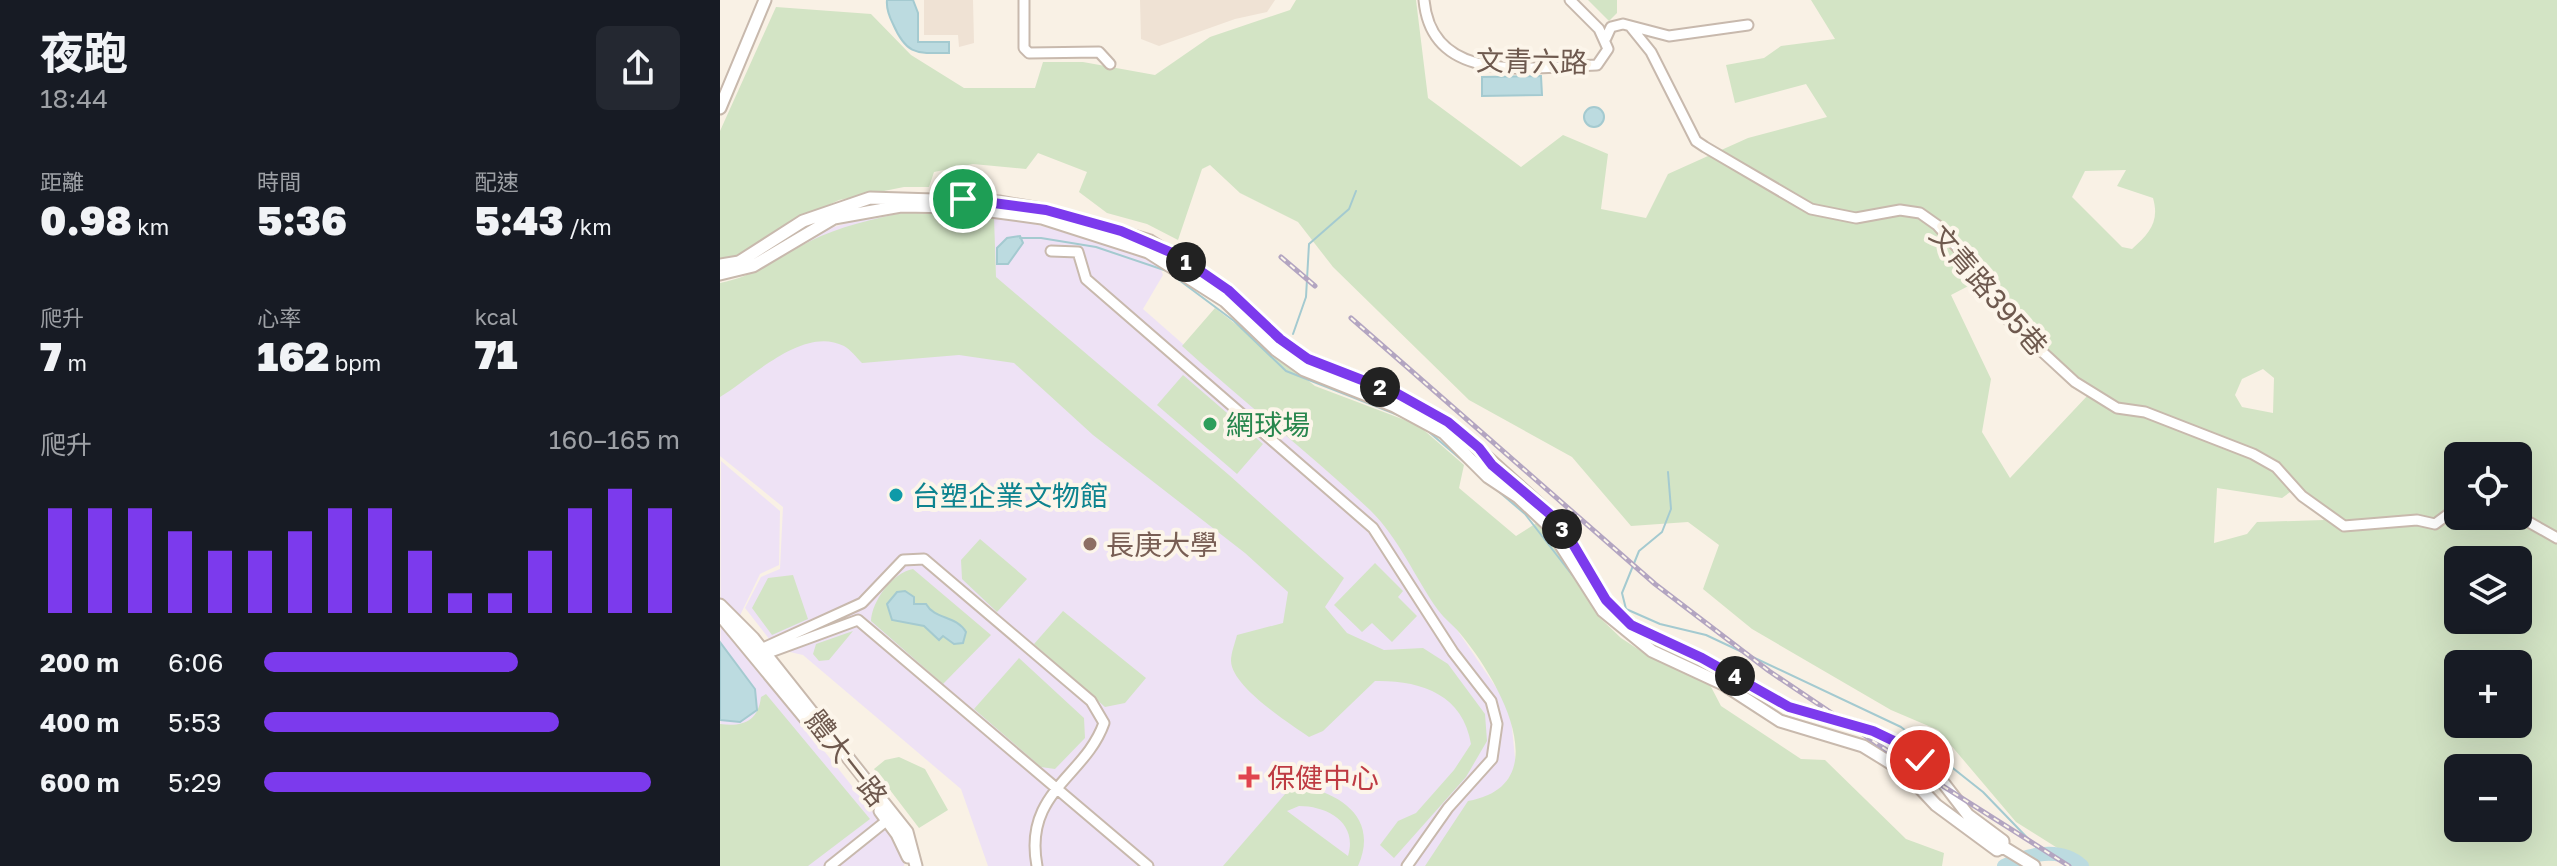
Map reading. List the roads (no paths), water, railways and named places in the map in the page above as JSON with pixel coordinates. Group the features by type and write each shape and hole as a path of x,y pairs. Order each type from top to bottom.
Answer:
{"street":[{"path":"720,92 759,0"},
{"path":"720,108 765,0"},
{"path":"1024,0 1024,48 1029,53 1099,52 1110,64"},
{"name":"文青六路","path":"1424,0 1429,23 1445,48 1467,63 1481,66 1597,65 1605,58 1606,38"},
{"path":"1570,0 1606,38 1611,27 1630,26 1669,36 1748,25"},
{"name":"文青路395巷","path":"1630,26 1666,77 1696,141 1811,209 1856,218 1900,210 1920,213 1972,264 2009,321 2052,364 2099,399 2117,408 2145,412 2253,454 2276,467 2302,496 2344,526 2417,520 2435,524 2444,517"},
{"path":"720,265 739,262 803,221 870,198 999,202 1046,210 1150,241 1228,290 1280,339 1308,359 1398,394 1448,422 1479,448 1492,465 1551,515 1570,539 1606,600 1628,623 1658,640 1702,658 1789,707 1873,731 1896,742 1938,776 1968,815 2003,841 2003,847 2017,860 2034,866"},
{"path":"720,274 753,266 834,218 901,206 960,207 1042,218 1148,252 1225,301 1276,350 1304,370 1394,406 1444,433 1488,477 1506,487 1548,525 1603,611 1652,651 1723,684 1780,721 1863,746 1905,772 1936,805 1997,850 2003,847"},
{"path":"1051,251 1078,252 1086,279 1373,528 1453,652 1491,701 1497,724 1492,759 1448,808 1407,866"},
{"path":"2532,524 2557,538"},
{"path":"761,654 862,603 903,560 924,559 1100,711 1104,723 1099,738 1056,785 1037,827 1037,866"},
{"name":"體大一路","path":"720,605 733,615 890,818 903,843 908,866"},
{"name":"體大一路","path":"720,615 761,654"},
{"path":"761,654 858,620 1148,866"},
{"path":"830,866 890,818"},
{"name":"體大一路","path":"890,818 907,832 916,866"}],"water":[{"path":"887,0 913,0 918,13 918,42 949,42 949,53 921,52 908,47 890,18"},
{"path":"1541,76 1542,95 1482,96 1482,77"},
{"path":"1590,107 1598,107 1604,117 1598,127 1590,127 1584,121 1584,113"},
{"path":"1020,236 1023,243 1008,264 997,264 997,248 1007,238"},
{"path":"905,591 914,597 914,604 926,604 935,613 957,623 966,632 963,643 954,644 943,636 939,640 924,626 892,620 887,604 897,592"},
{"path":"720,642 755,689 757,710 740,722 720,720"}],"waterway":[{"path":"1293,334 1306,297 1309,244 1349,209 1356,191"},
{"path":"1020,238 1041,238 1096,247 1167,271 1234,321 1286,371 1403,417"},
{"path":"1429,432 1525,514 1583,589"},
{"path":"1668,472 1671,509 1662,532 1639,551 1622,593 1626,609 1660,624 1706,635 1901,727 1983,792 2041,852"},
{"path":"2004,866 2044,854 2064,856 2082,866"}],"railway":[{"path":"1281,257 1315,286"},
{"path":"1351,318 1655,584 1769,671 2069,866"}],"place":[{"name":"網球場","path":"1210,424"},
{"name":"台塑企業文物館","path":"896,495"},
{"name":"長庚大學","path":"1090,544"},
{"name":"保健中心","path":"1249,777"}]}
